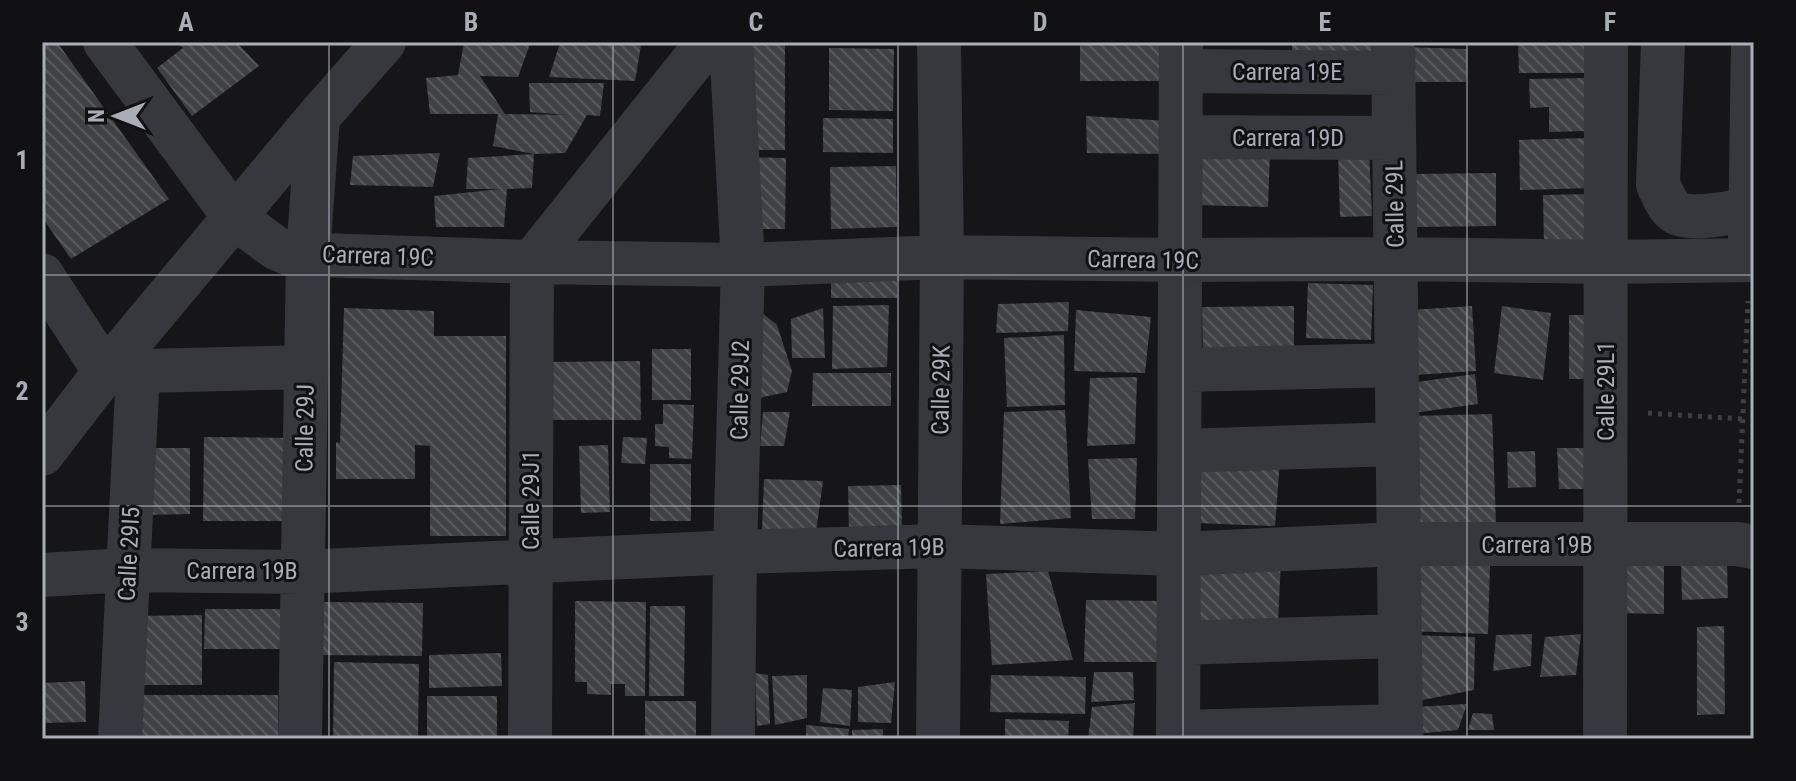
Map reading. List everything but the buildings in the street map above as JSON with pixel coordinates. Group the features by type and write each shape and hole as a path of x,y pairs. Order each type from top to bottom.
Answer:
{"street":[{"name":"Carrera 19C","path":"105,42 235,218 276,248 290,254 743,265 942,257 1606,262 1752,260"},
{"path":"42,454 122,371 235,218 384,42"},
{"path":"532,262 708,42"},
{"name":"Calle 29J2","path":"731,42 743,265 733,739"},
{"name":"Calle 29K","path":"938,739 942,257 939,42"},
{"name":"Calle 29L1","path":"1605,739 1606,42"},
{"path":"1663,42 1658,185 1668,205 1678,215 1691,217 1750,209"},
{"path":"1752,260 1753,42"},
{"path":"1181,57 1178,735 1401,733"},
{"name":"Carrera 19E","path":"1181,57 1393,57"},
{"name":"Calle 29L","path":"1393,57 1401,733"},
{"name":"Calle 29J","path":"300,739 308,254 318,117"},
{"name":"Carrera 19D","path":"1181,137 1394,138"},
{"name":"Calle 29J1","path":"530,739 532,262"},
{"path":"42,275 122,371"},
{"path":"1180,370 1397,365"},
{"path":"122,371 306,367"},
{"name":"Calle 29I5","path":"120,739 128,570 122,371"},
{"path":"1180,451 1397,444"},
{"name":"Carrera 19B","path":"42,575 128,570 302,572 530,560 940,546 1179,554 1398,544 1746,545"},
{"path":"1178,643 1399,636"}],"path":[{"path":"1746,545 1742,419 1752,260"},
{"path":"1606,410 1742,419"}]}
